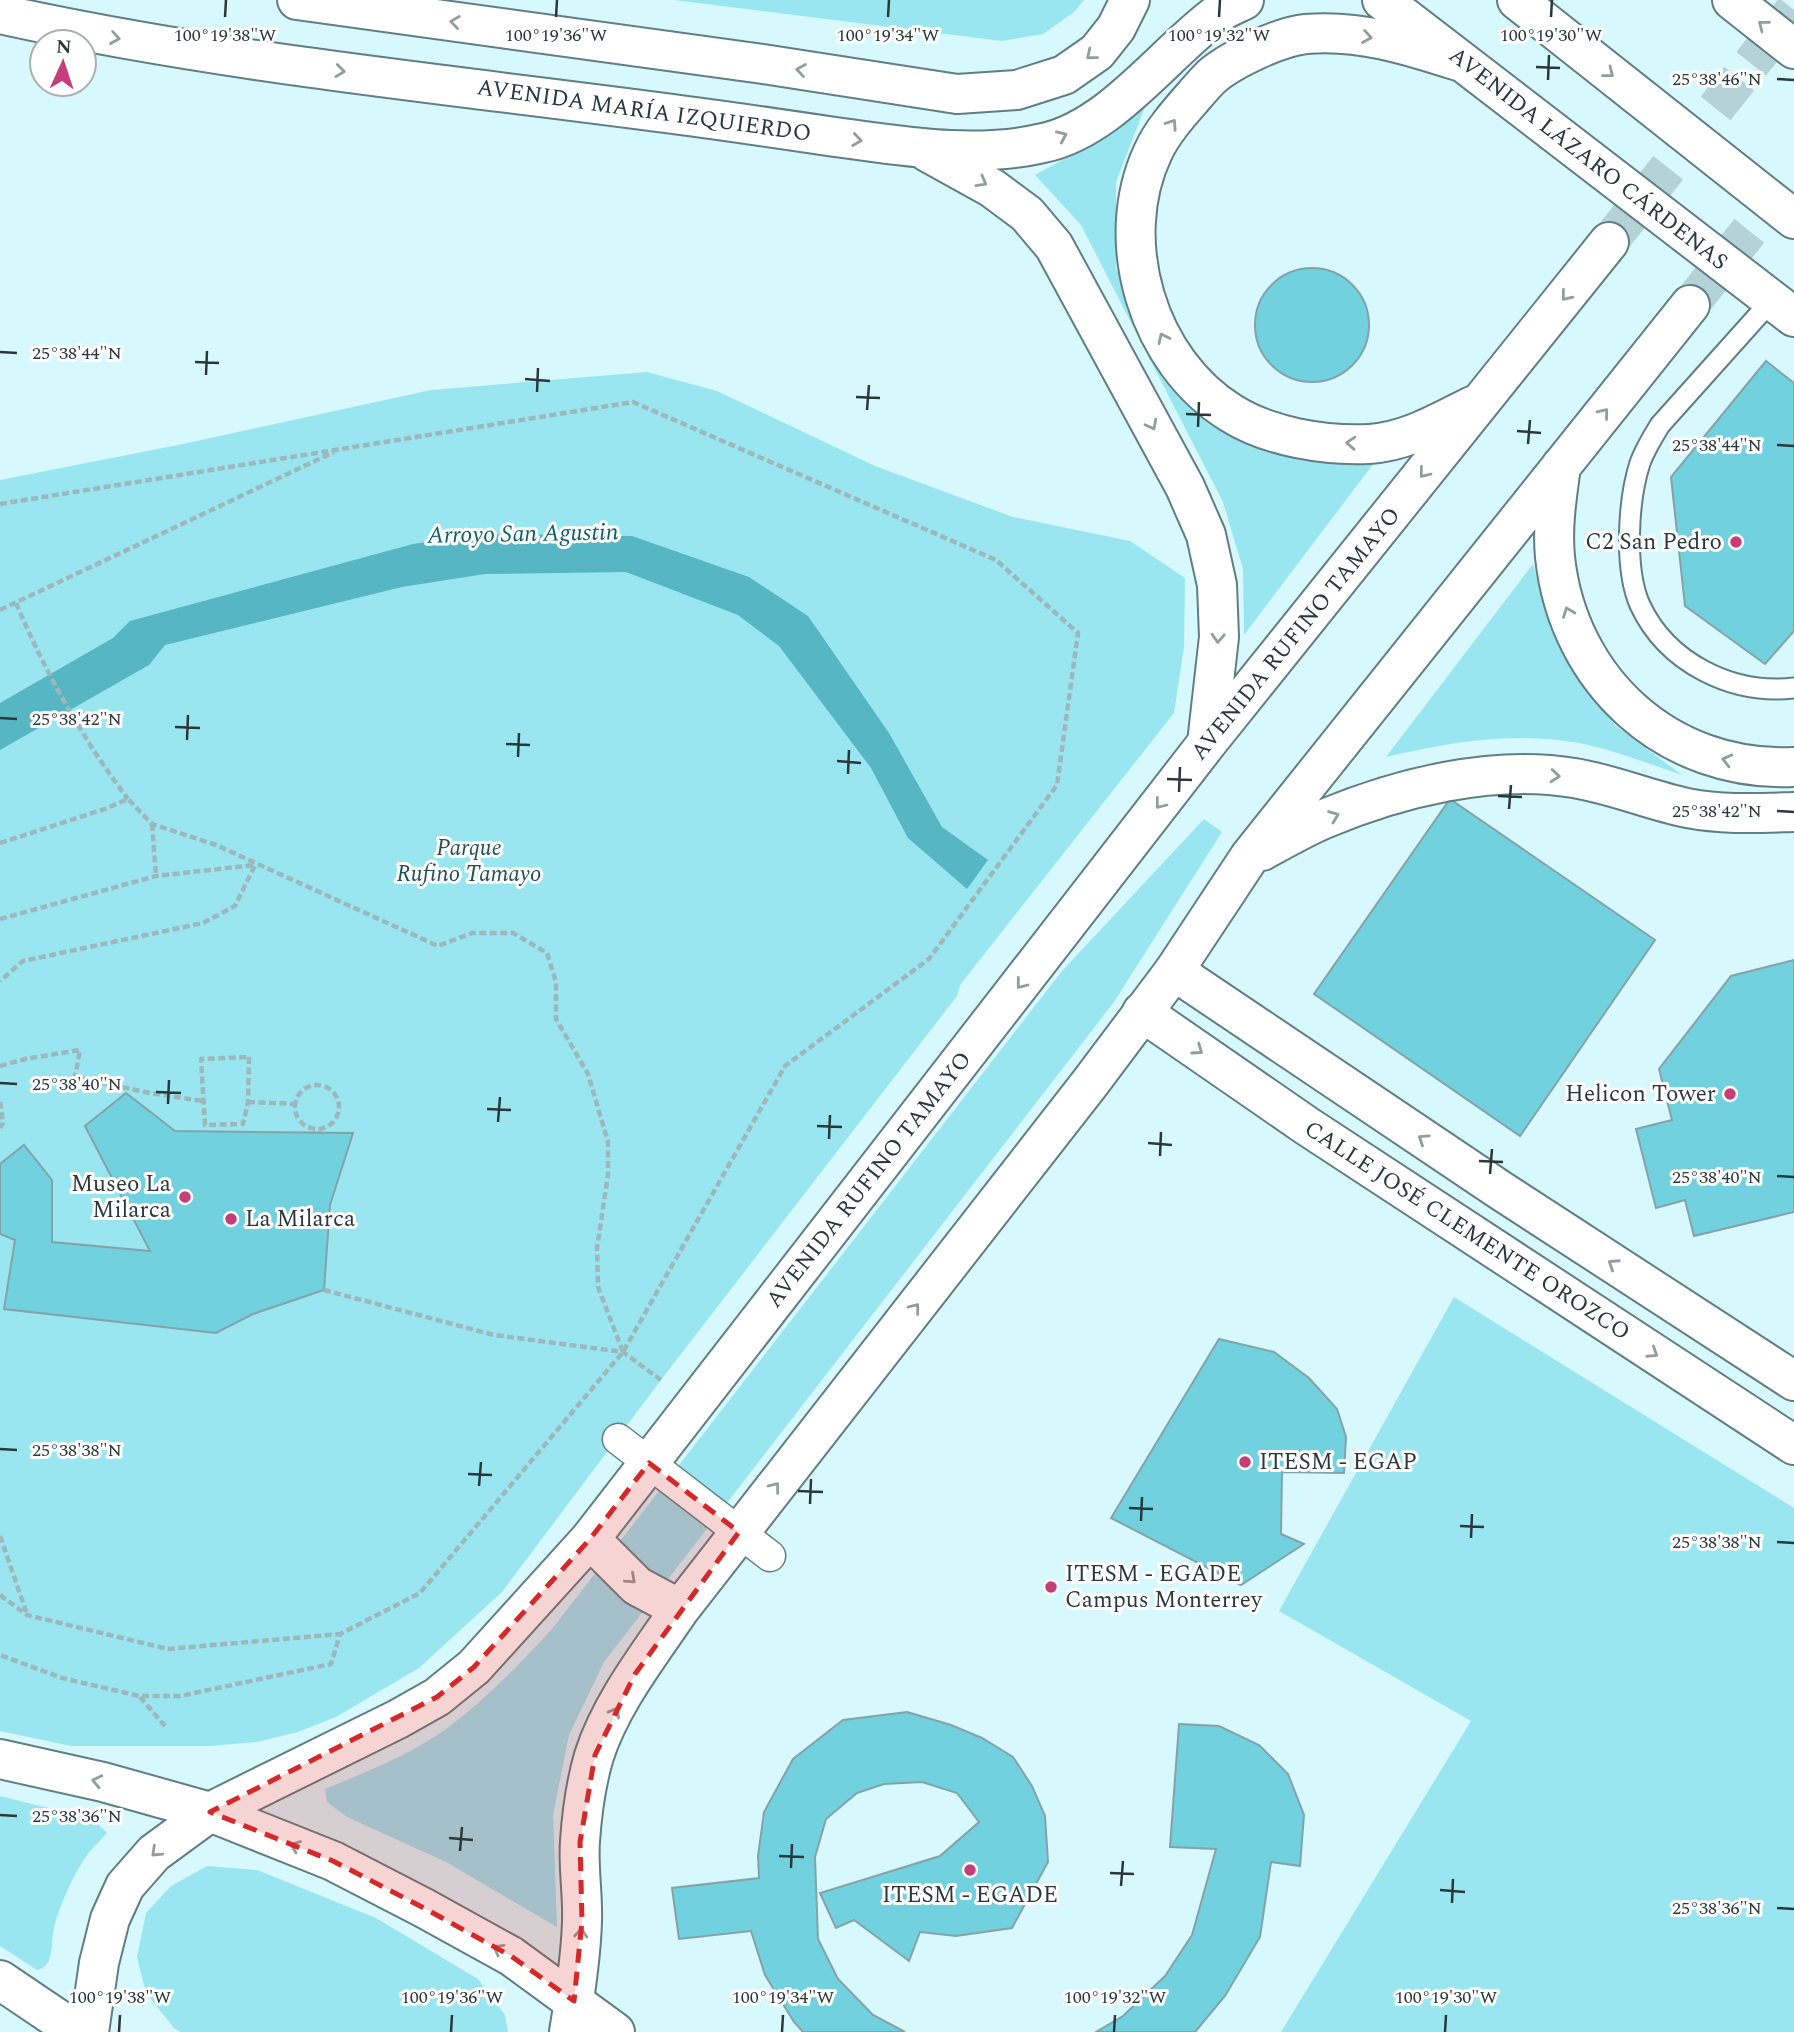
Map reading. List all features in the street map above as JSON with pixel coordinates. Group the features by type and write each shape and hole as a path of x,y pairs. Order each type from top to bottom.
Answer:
{"main road":[{"path":"297,0 762,64 957,94 1017,90 1064,75 1097,52 1116,28 1130,0"},
{"name":"AVENIDA MARÍA IZQUIERDO","path":"0,14 97,35 240,59 764,126 922,149 1000,149 1046,143 1086,125 1122,102 1217,14 1244,0"},
{"name":"AVENIDA LÁZARO CÁRDENAS","path":"1382,0 1783,309"},
{"path":"1517,0 1794,219"},
{"path":"1732,0 1794,49"},
{"path":"1461,62 1404,44 1338,33 1303,34 1256,49 1212,75 1181,111 1154,151 1143,180 1134,222 1138,262 1149,309 1169,351 1197,387 1231,414 1261,428 1303,440 1369,444 1399,439 1430,427 1483,400"},
{"path":"762,64 764,126"},
{"path":"922,149 992,188 1027,214 1054,246 1185,487 1206,535 1217,585 1219,637 1207,743"},
{"name":"AVENIDA RUFINO TAMAYO","path":"89,2032 99,1963 110,1920 125,1886 154,1853 210,1811 398,1719 437,1697 474,1667 590,1539 1207,743 1609,242"},
{"path":"572,2017 582,1921 580,1842 586,1792 595,1755 635,1674 680,1609 739,1532 1090,1083 1174,971 1250,856 1690,305"},
{"path":"1561,466 1555,514 1555,557 1565,608 1588,657 1612,691 1643,722 1683,747 1728,761 1776,768 1794,767"},
{"path":"1250,856 1323,820 1376,800 1461,779 1520,773 1574,778 1688,808 1738,814 1794,812"},
{"path":"1174,971 1500,1190 1794,1381"},
{"name":"CALLE JOSÉ CLEMENTE OROZCO","path":"1142,1012 1307,1126 1793,1443"},
{"path":"1307,1126 1339,1082"},
{"path":"1468,1232 1500,1190"},
{"path":"1714,1393 1746,1350"},
{"path":"590,1539 637,1586 680,1609"},
{"path":"0,1759 103,1782 210,1811 333,1861 511,1956 572,2017 615,2032"},
{"path":"0,1980 77,2032"}],"street":[{"path":"618,1438 770,1556"}],"lane":[{"path":"1783,309 1660,425 1646,447 1640,464 1633,496 1630,534 1633,576 1639,603 1655,631 1681,657 1732,685 1758,689 1794,688"}],"path":[{"path":"0,504 633,402 996,560 1078,633 1056,785 929,959 785,1066 623,1352 420,1593 340,1634 167,1649 27,1615 0,1595"},
{"path":"0,610 340,449"},
{"path":"16,603 34,646 102,765 128,799 152,824 216,845 438,946 472,933 513,933 547,953 556,982 556,1019 589,1074 608,1142 608,1175 597,1248 598,1287 623,1352"},
{"path":"0,843 128,799"},
{"path":"152,824 156,876"},
{"path":"0,919 156,876 255,864"},
{"path":"0,981 23,961 203,923 234,906 255,864"},
{"path":"0,1066 80,1050 75,1077 203,1101"},
{"path":"249,1057 248,1102 243,1124 205,1125 203,1101 201,1059 249,1057"},
{"path":"322,1086 334,1094 339,1107 338,1115 329,1126 315,1129 298,1118 296,1104 298,1097 309,1087 322,1086"},
{"path":"0,1101 3,1123 0,1128"},
{"path":"248,1102 296,1104"},
{"path":"324,1290 494,1335 623,1352 661,1380"},
{"path":"0,1536 27,1615"},
{"path":"0,1655 62,1678 139,1696 180,1696 331,1664 340,1634"},
{"path":"139,1696 165,1726"}],"highlighted area":[{"path":"649,1463 739,1532 635,1674 595,1755 580,1842 582,1921 574,2001 511,1956 424,1908 333,1861 210,1812 437,1697 474,1667 590,1539"}],"green space":[{"path":"674,0 1084,0 1074,12 1043,34 1002,41"},
{"path":"1150,94 1116,182 1116,268 1170,369 1207,403 1386,447 1244,635 1243,569 1223,502 1081,225 1035,175 1086,147"},
{"name":"Parque Rufino Tamayo","path":"647,372 717,391 875,466 1013,517 1130,541 1185,578 1184,647 1174,713 960,985 957,996 661,1380 502,1592 419,1668 336,1717 298,1732 257,1742 210,1746 71,1746 0,1731 0,480 183,444 431,390"},
{"path":"1533,564 1547,617 1573,670 1615,725 1682,775 1592,746 1530,738 1458,743 1386,757"},
{"path":"1204,819 1222,832 1114,1002 604,1662 569,1735 553,1815 557,1927 446,1862 347,1817 327,1802 325,1789 403,1755 446,1729 501,1682 552,1629 1062,971"},
{"path":"1454,1297 1794,1508 1794,2032 1281,2032 1471,1721 1279,1611"},
{"path":"0,1796 93,1819 107,1833 87,1855 76,1874 56,1920 50,1959 37,1970 0,1946"},
{"path":"207,1866 257,1870 376,1918 478,1979 505,2015 508,2032 180,2032 146,1993 137,1957 146,1913 171,1886"}],"shaded area":[{"path":"482,534 632,536 749,577 808,616 889,733 942,827 988,860 967,889 908,838 871,768 779,646 738,615 626,572 485,574 402,587 165,645 149,665 0,750 0,703 113,638 130,621 413,544"}],"building":[{"path":"1312,268 1334,273 1352,285 1364,303 1369,325 1364,347 1352,365 1334,377 1312,382 1290,377 1272,365 1260,347 1255,325 1260,303 1272,285 1290,273"},
{"name":"C2 San Pedro","path":"1766,361 1794,383 1794,631 1765,664 1685,606 1671,477"},
{"path":"1450,799 1655,940 1520,1136 1314,994"},
{"name":"Helicon Tower","path":"1794,960 1794,1212 1694,1236 1685,1200 1656,1208 1636,1129 1672,1120 1659,1069 1731,976"},
{"name":"La Milarca","path":"126,1093 175,1131 353,1133 330,1205 324,1290 253,1314 216,1333 4,1309 15,1240 0,1234 0,1164 24,1145 52,1180 52,1242 150,1251 85,1126"},
{"name":"ITESM - EGAP","path":"1219,1339 1274,1352 1309,1378 1337,1409 1346,1437 1344,1473 1282,1472 1281,1534 1304,1544 1241,1585 1111,1518"},
{"name":"ITESM - EGADE","path":"907,1712 951,1725 982,1738 1013,1757 1032,1786 1045,1816 1048,1862 1012,1928 956,1936 920,1932 909,1961 854,1920 836,1928 820,1893 940,1856 979,1822 957,1793 922,1782 884,1784 857,1793 826,1819 815,1857 818,1939 838,1979 873,2015 905,2032 803,2032 765,1975 751,1931 679,1939 672,1888 759,1878 758,1856 764,1812 793,1759 843,1720"},
{"path":"1179,1724 1219,1726 1259,1745 1288,1774 1304,1815 1300,1866 1271,1862 1260,1937 1225,1996 1195,2032 1096,2032 1123,2016 1165,1976 1192,1935 1216,1849 1170,1847"}],"tunnel":[{"path":"1609,242 1794,10"},
{"path":"1690,305 1794,175"}],"place":[{"name":"C2 San Pedro","path":"1736,542"},
{"name":"Helicon Tower","path":"1730,1094"},
{"name":"Museo La Milarca","path":"185,1197"},
{"name":"La Milarca","path":"231,1219"},
{"name":"ITESM - EGAP","path":"1245,1462"},
{"name":"ITESM - EGADE Campus Monterrey","path":"1051,1587"},
{"name":"ITESM - EGADE","path":"970,1870"}],"water label":[{"name":"Arroyo San Agustin","path":"523,534"}]}
